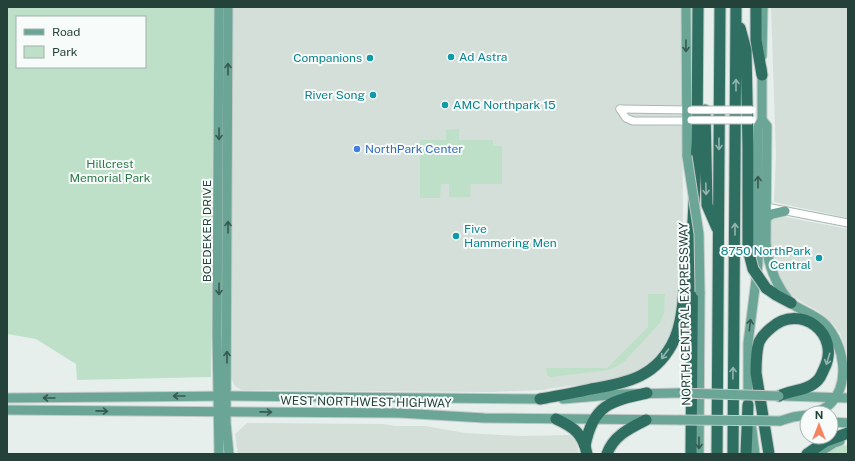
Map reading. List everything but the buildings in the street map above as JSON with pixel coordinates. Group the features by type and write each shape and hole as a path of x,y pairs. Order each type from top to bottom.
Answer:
{"highway":[{"path":"690,454 693,222 697,143 698,7"},
{"path":"704,7 707,205 719,232"},
{"path":"717,454 720,7"},
{"path":"756,7 756,40 762,75"},
{"path":"736,9 746,50 748,249 752,269 766,288 791,303"},
{"path":"733,454 736,9"},
{"path":"540,399 623,383 645,373 656,365 663,357 675,338 680,318 693,222"},
{"path":"769,454 756,372 756,360 760,342 765,332 777,322 790,318 802,319 813,324 821,331 827,341 830,353 827,363 818,380 804,389 788,392 779,396"},
{"path":"586,450 587,436 595,419 602,410 618,399 647,393"},
{"path":"746,454 748,405"},
{"path":"556,419 570,425 576,430 586,450"},
{"path":"607,454 614,441 623,432 646,420"},
{"path":"808,454 826,441 848,433"}],"main road":[{"name":"NORTH CENTRAL EXPRESSWAY","path":"686,7 688,110 687,156 698,223 700,292 699,454"},
{"path":"754,454 748,405 748,343 758,264 758,127 762,116 763,7"},
{"name":"BOEDEKER DRIVE","path":"222,411 224,11"},
{"path":"762,116 767,126 766,218 768,259 770,269 774,278 791,303 813,315 825,324 836,338 841,351 843,380 835,398 829,405"},
{"path":"766,218 772,214 785,211"},
{"path":"842,364 848,375"},
{"name":"WEST NORTHWEST HIGHWAY","path":"7,398 222,396 540,399 647,393 848,398"},
{"name":"WEST NORTHWEST HIGHWAY","path":"7,410 399,413 484,418 780,421"},
{"path":"219,454 222,411"},
{"path":"222,411 229,454"},
{"path":"780,421 799,416"},
{"path":"780,421 799,422"},
{"path":"817,454 834,443 848,439"}],"street":[{"path":"620,109 752,110 762,116 752,120 633,121 626,118 620,109"},
{"path":"766,207 848,223"}],"shaded area":[{"path":"232,7 682,7 683,244 677,314 671,336 662,351 651,363 634,375 618,380 545,390 491,392 242,390 235,386 231,378"},
{"path":"771,7 848,7 848,218 774,202 776,155"},
{"path":"773,216 848,229 848,361 840,333 832,323 818,311 790,294 780,281 770,251 769,221"},
{"path":"247,423 383,424 395,426 425,426 465,433 520,436 570,435 576,441 579,454 238,454 235,434"}],"green space":[{"name":"Hillcrest Memorial Park","path":"7,7 214,7 211,377 77,380 76,364 36,339 7,334"},
{"path":"459,129 459,140 493,140 493,146 502,146 502,184 471,184 470,197 449,197 449,184 441,184 440,198 420,198 420,140 446,140 446,130"},
{"path":"648,294 665,294 664,313 660,323 623,363 609,370 551,377 547,375 546,368 607,368 648,327"},
{"path":"848,445 848,454 821,454 834,448"}],"place":[{"name":"Ad Astra","path":"451,57"},
{"name":"Companions","path":"370,58"},
{"name":"River Song","path":"373,95"},
{"name":"AMC Northpark 15","path":"445,105"},
{"name":"NorthPark Center","path":"357,149"},
{"name":"Five Hammering Men","path":"456,236"},
{"name":"8750 NorthPark Central","path":"819,258"}]}
